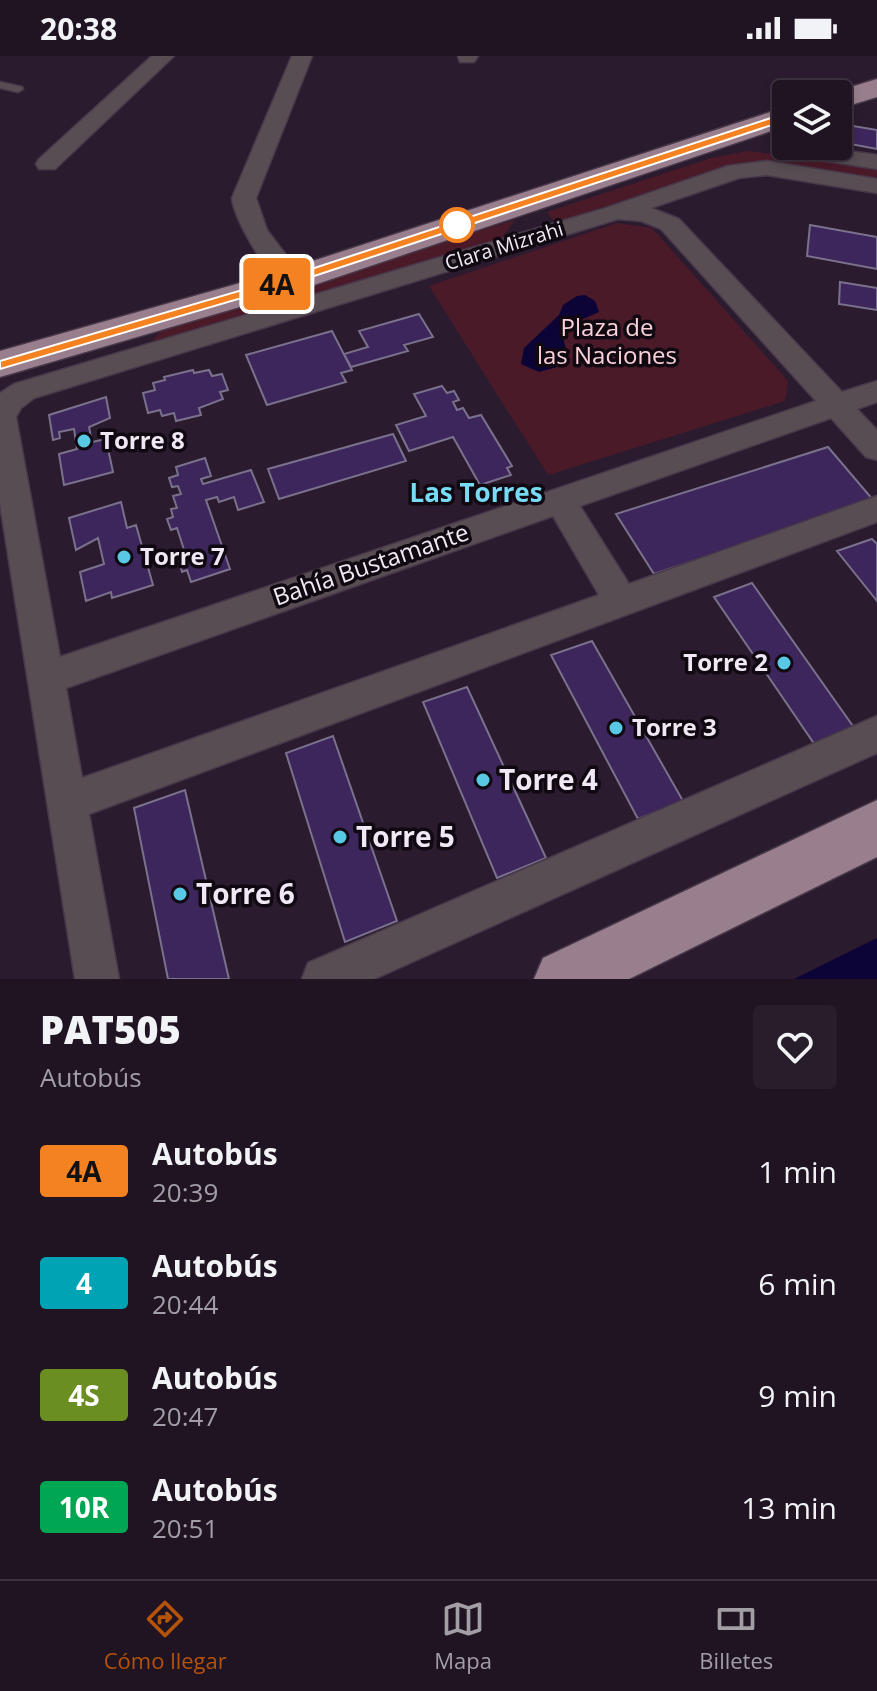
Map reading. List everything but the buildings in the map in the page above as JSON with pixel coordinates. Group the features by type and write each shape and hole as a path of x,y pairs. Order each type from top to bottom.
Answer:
{"highway":[{"path":"852,96 877,88"},
{"path":"0,364 130,343 292,280 519,205 772,129"},
{"path":"564,979 877,828"}],"street":[{"path":"47,164 164,56"},
{"path":"292,280 252,223 244,209 244,198 302,56"},
{"path":"852,158 877,162"},
{"name":"Clara Mizrahi","path":"47,678 1,417 10,401 24,391 130,343 614,213 736,171 767,168 877,186"},
{"path":"519,205 550,231"},
{"path":"614,213 645,214 670,224 877,449"},
{"name":"Bahía Bustamante","path":"47,678 877,391"},
{"path":"559,499 621,601"},
{"path":"67,803 877,509"},
{"path":"47,678 97,979"},
{"path":"324,979 877,734"}],"lane":[{"path":"0,85 18,89"}],"green space":[{"path":"748,151 772,154 772,160 821,160 877,167 877,185 759,166 717,169 555,223 547,212 711,158"},
{"path":"515,220 498,243 188,339 152,341 165,326"},
{"name":"Plaza de las Naciones","path":"617,223 652,228 788,381 785,401 548,475 429,286"}],"shaded area":[{"path":"585,295 595,301 599,312 565,327 562,334 568,356 561,366 539,372 521,364 524,348 559,315 563,305 577,296"},
{"path":"877,938 877,979 794,979"}],"bus line":[{"name":"4A","path":"0,364 292,280 772,121"}],"place":[{"name":"Torre 8","path":"84,441"},
{"name":"Torre 7","path":"124,557"},
{"name":"Torre 2","path":"784,663"},
{"name":"Torre 3","path":"616,728"},
{"name":"Torre 4","path":"483,780"},
{"name":"Torre 5","path":"340,837"},
{"name":"Torre 6","path":"180,894"}],"district":[{"name":"Las Torres","path":"476,493"}]}
